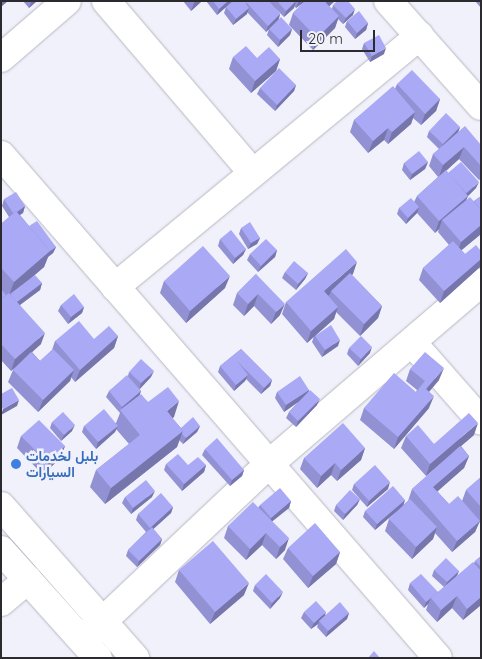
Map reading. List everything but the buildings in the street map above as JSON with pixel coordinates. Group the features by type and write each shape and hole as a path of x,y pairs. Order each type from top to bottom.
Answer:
{"street":[{"path":"1,58 67,1"},
{"path":"106,1 252,173"},
{"path":"388,1 481,106"},
{"path":"115,286 420,36"},
{"path":"1,155 438,658"},
{"path":"1,550 90,649 104,622 269,464 481,282"},
{"path":"412,342 481,421"},
{"path":"1,506 135,658"},
{"path":"1,602 28,579"}],"place":[{"name":"بلبل لخدمات السيارات","path":"16,464"}]}
